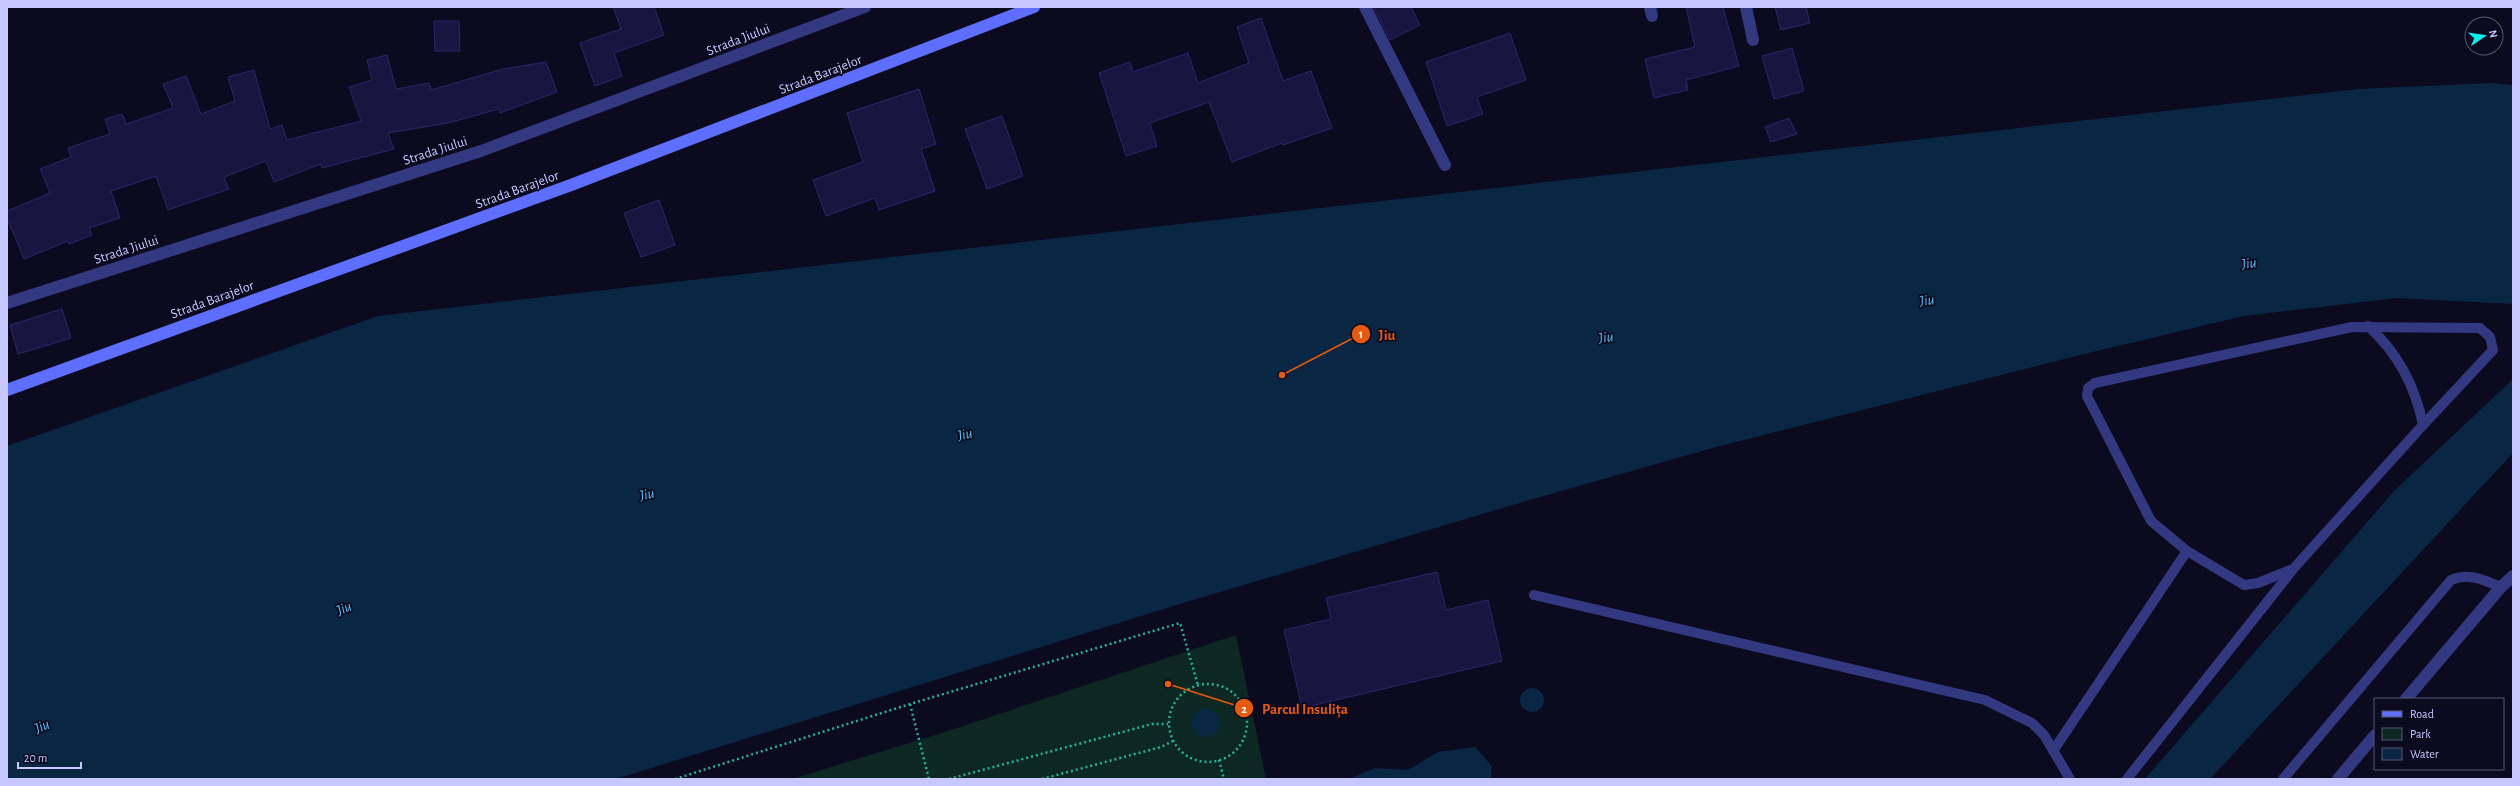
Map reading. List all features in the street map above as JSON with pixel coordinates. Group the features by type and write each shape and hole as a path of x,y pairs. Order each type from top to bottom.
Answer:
{"main road":[{"name":"Strada Barajelor","path":"7,390 571,185 1034,7"}],"street":[{"name":"Strada Jiului","path":"7,303 481,151 865,7"},
{"path":"1365,7 1445,165"},
{"path":"1746,7 1754,40"},
{"path":"2407,698 2501,587 2513,576"},
{"path":"2338,779 2374,737"}],"lane":[{"path":"2368,326 2387,343 2398,360 2418,401 2423,425"},
{"path":"2127,779 2294,568 2493,350 2490,337 2480,328 2352,327 2095,382 2088,388 2087,396 2151,521 2158,529 2187,551 2244,585 2258,583 2294,568"},
{"path":"2053,750 2187,551"},
{"path":"2283,779 2451,580 2461,576 2472,576 2501,587"},
{"path":"1534,595 1985,700 2032,723 2044,735 2070,779"}],"path":[{"path":"675,779 910,704 1180,624 1198,685"},
{"path":"1211,684 1224,687 1239,700 1247,718 1246,731 1242,743 1234,753 1219,760 1198,761 1186,756 1173,741 1168,724 1170,711 1176,700 1186,690 1198,685 1211,684"},
{"path":"910,704 929,779"},
{"path":"949,779 1152,724 1168,724"},
{"path":"1042,779 1161,747 1173,741"},
{"path":"1219,760 1224,779"}],"green space":[{"path":"1236,635 1266,779 792,779 945,732"}],"water":[{"path":"2492,83 2513,85 2513,304 2397,298 2244,316 2080,355 1716,447 1526,501 1183,603 616,779 7,779 7,446 378,316 2358,89"},
{"path":"2513,379 2513,453 2210,779 2145,779 2394,491"},
{"path":"1532,688 1540,692 1544,700 1540,708 1532,712 1524,708 1520,700 1524,692"},
{"path":"1206,709 1216,713 1220,723 1216,733 1206,737 1196,733 1192,723 1196,713"},
{"path":"1475,747 1492,766 1491,779 1349,779 1375,768 1408,770 1438,752"}],"building":[{"path":"613,7 654,7 664,35 614,53 622,76 595,86 580,43 621,29"},
{"path":"1373,7 1411,7 1420,25 1390,40"},
{"path":"1686,7 1723,7 1739,66 1686,80 1688,90 1654,98 1645,59 1695,47"},
{"path":"1775,7 1806,7 1810,23 1781,30"},
{"path":"1261,18 1283,81 1311,71 1332,128 1283,145 1282,143 1232,162 1209,102 1150,123 1157,146 1126,156 1099,73 1130,62 1133,72 1188,53 1198,83 1249,63 1237,27"},
{"path":"434,21 459,21 460,51 435,51"},
{"path":"1510,33 1526,80 1477,97 1483,114 1447,126 1426,62"},
{"path":"1792,48 1804,91 1774,99 1762,56"},
{"path":"387,55 396,89 429,83 431,90 503,69 546,62 557,92 500,113 499,109 448,123 388,133 394,149 322,168 321,164 274,182 266,161 224,177 229,189 168,210 156,176 111,191 120,218 89,228 92,235 69,244 68,241 24,259 7,218 7,211 50,193 40,169 71,157 68,148 110,134 105,119 122,114 126,124 173,108 163,84 186,76 201,114 235,101 228,77 254,70 270,129 282,125 287,140 361,121 349,87 372,80 367,60"},
{"path":"919,89 936,144 921,149 935,191 879,210 875,198 826,216 813,180 863,162 847,113"},
{"path":"1002,116 1023,176 987,189 965,129"},
{"path":"1789,118 1797,134 1771,142 1765,127"},
{"path":"659,200 675,245 641,257 624,213"},
{"path":"62,309 71,338 18,354 10,325"},
{"path":"1437,572 1446,610 1488,600 1502,661 1302,708 1284,630 1331,619 1326,598"}],"place":[{"name":"Jiu","path":"1282,375"},
{"name":"Parcul Insulița","path":"1168,684"}]}
